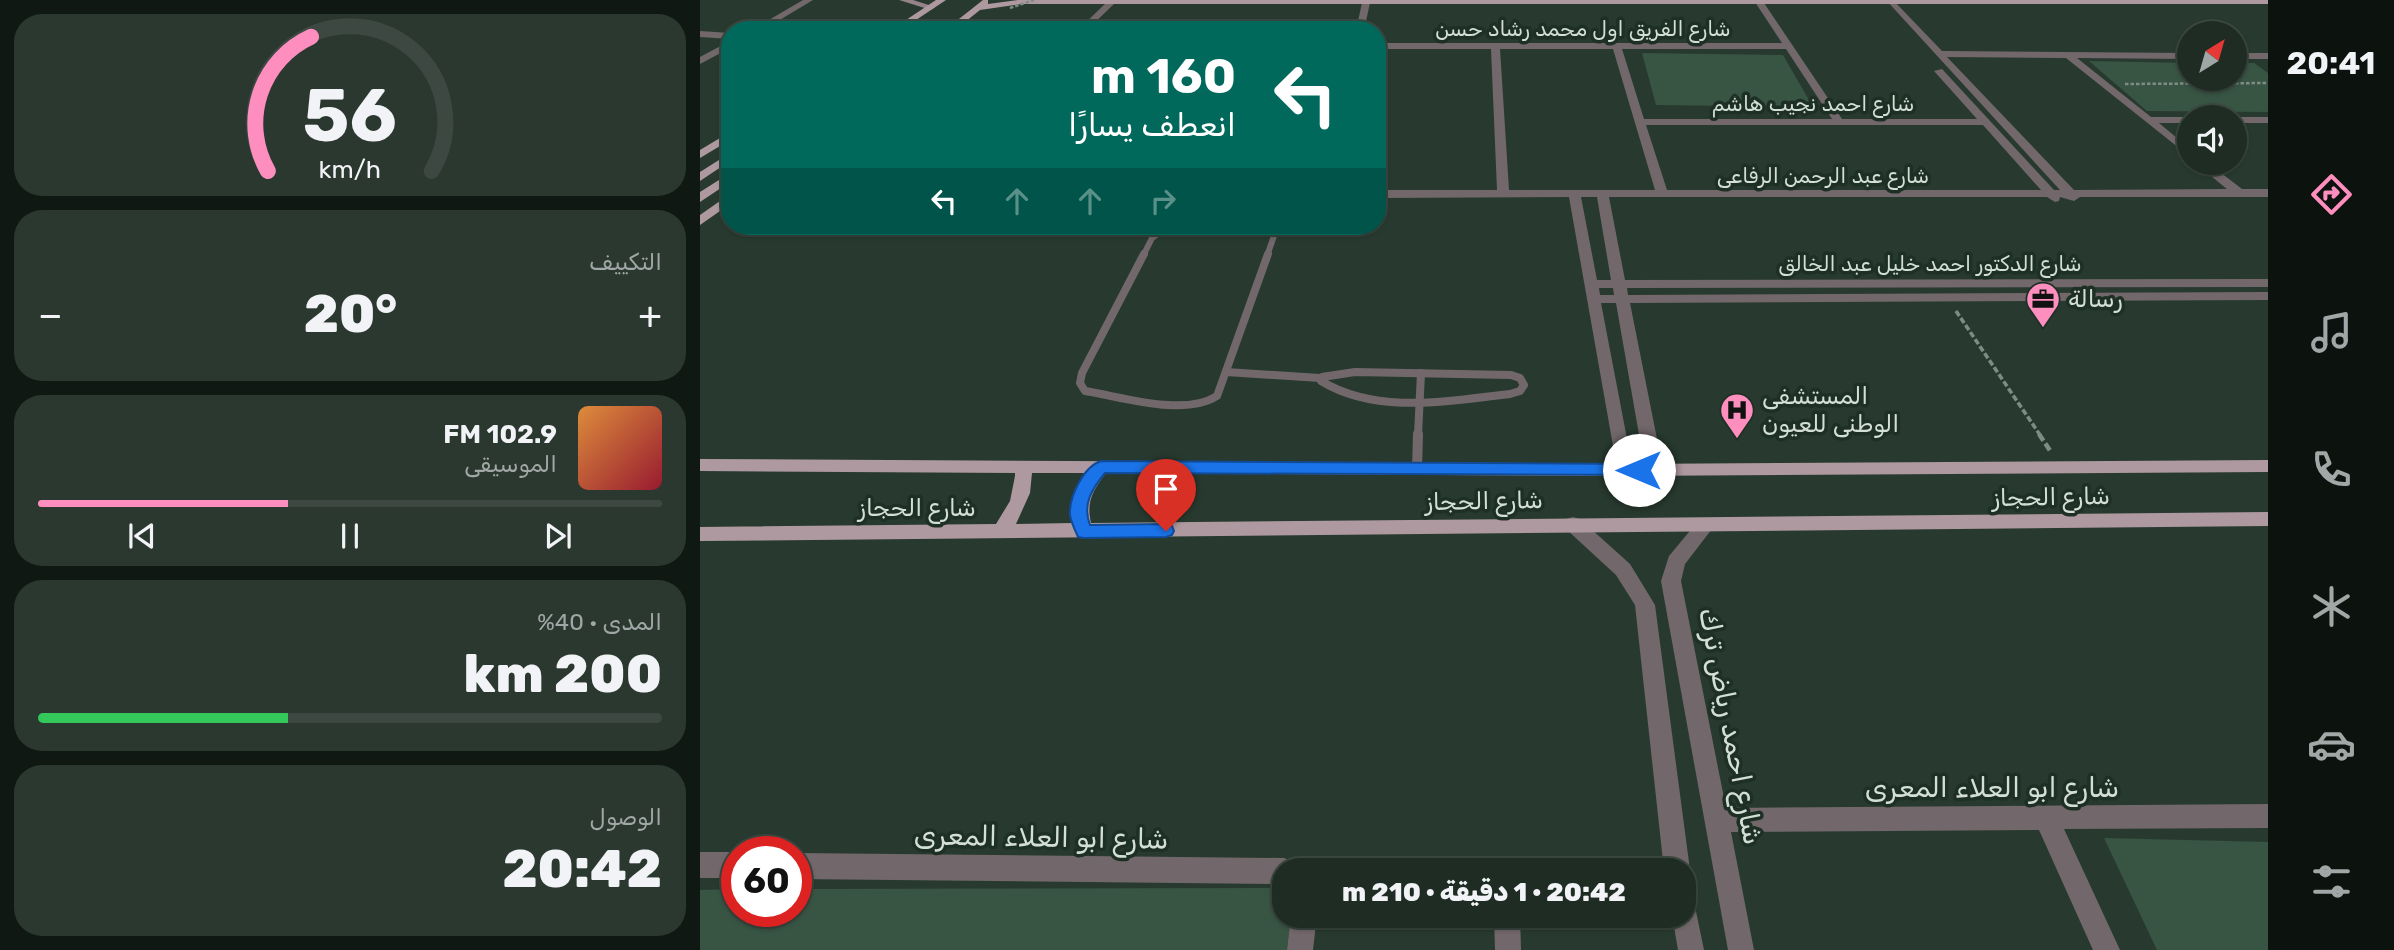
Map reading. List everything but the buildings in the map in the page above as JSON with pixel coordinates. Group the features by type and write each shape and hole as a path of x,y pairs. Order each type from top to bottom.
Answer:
{"main road":[{"path":"902,0 932,7"},
{"path":"909,21 942,0"},
{"path":"960,21 987,0"},
{"path":"975,8 1021,1 2268,2"},
{"path":"700,155 721,141"},
{"path":"700,177 721,162"},
{"path":"700,198 721,183"},
{"path":"700,221 721,206"},
{"name":"شارع الحجاز","path":"700,464 1624,470 2268,466"},
{"path":"1001,532 1021,498 1023,467"},
{"path":"1084,532 1079,517 1079,500 1101,467"},
{"name":"شارع الحجاز","path":"700,534 1084,532 1573,524 2267,520"}],"street":[{"path":"772,21 808,0"},
{"path":"1875,1 2055,198"},
{"path":"1889,1 2075,198"},
{"path":"1759,2 1839,122"},
{"path":"1092,21 1111,3"},
{"path":"1362,21 1366,3"},
{"path":"700,34 721,35"},
{"name":"شارع الفريق اول محمد رشاد حسن","path":"1386,46 1788,46"},
{"path":"1495,46 1503,194"},
{"path":"1616,46 1662,194"},
{"path":"700,61 721,49"},
{"path":"1939,54 2177,55"},
{"path":"2068,55 2177,143"},
{"path":"2263,56 2268,63"},
{"path":"2149,120 2177,120"},
{"path":"2247,120 2268,120"},
{"name":"شارع احمد نجيب هاشم","path":"1640,122 1985,122"},
{"path":"2216,175 2239,193"},
{"name":"شارع عبد الرحمن الرفاعى","path":"2075,198 2268,193"},
{"name":"شارع عبد الرحمن الرفاعى","path":"1386,194 1503,194 1576,199"},
{"name":"شارع عبد الرحمن الرفاعى","path":"1603,199 1662,194 2055,198"},
{"name":"شارع عبد الرحمن الرفاعى","path":"1386,203 1576,199 2055,198 2268,202"},
{"path":"1576,199 1624,470"},
{"path":"1603,199 1654,469"},
{"name":"شارع الدكتور احمد خليل عبد الخالق","path":"1593,292 2264,289"},
{"name":"شارع الدكتور احمد خليل عبد الخالق","path":"1620,292 1947,297 2264,289"},
{"path":"1573,524 1618,562 1635,582 1645,606 1676,858"},
{"name":"شارع احمد رياض ترك","path":"1706,525 1676,561 1671,581 1741,950"},
{"name":"شارع ابو العلاء المعرى","path":"1716,820 2268,816"},
{"path":"2046,818 2107,950"},
{"path":"700,865 721,865"},
{"name":"شارع ابو العلاء المعرى","path":"812,866 1272,871"},
{"path":"1300,950 1303,928"},
{"path":"1507,928 1508,950"},
{"path":"1688,928 1691,950"}],"lane":[{"path":"1155,235 1082,373 1081,387 1097,394 1191,407 1206,403 1217,396 1274,235"},
{"path":"1226,372 1321,378 1329,374 1355,372 1511,374 1520,378 1524,384 1520,391 1510,394 1420,401 1363,398 1329,387 1321,378"},
{"path":"1417,469 1421,373"}],"path":[{"path":"1010,8 1034,0"},
{"path":"2104,84 2268,83"},
{"path":"1947,297 2061,467"}],"green space":[{"path":"1642,53 1783,55 1813,107 1656,105"},
{"path":"2089,61 2177,63 2177,91 2247,91 2247,63 2254,63 2268,73 2268,112 2247,112 2247,105 2177,105 2177,111 2147,111"},
{"path":"2104,838 2268,842 2268,950 2157,950"},
{"path":"1272,888 1272,928 1290,928 1287,950 700,950 700,890 721,889 721,927 812,927 812,889"}],"place":[{"name":"رسالة","path":"2043,329"},
{"name":"المستشفى الوطنى للعيون","path":"1737,440"}],"route":[{"path":"1166,531 1084,532 1079,517 1079,500 1101,467 1639,470"}]}
